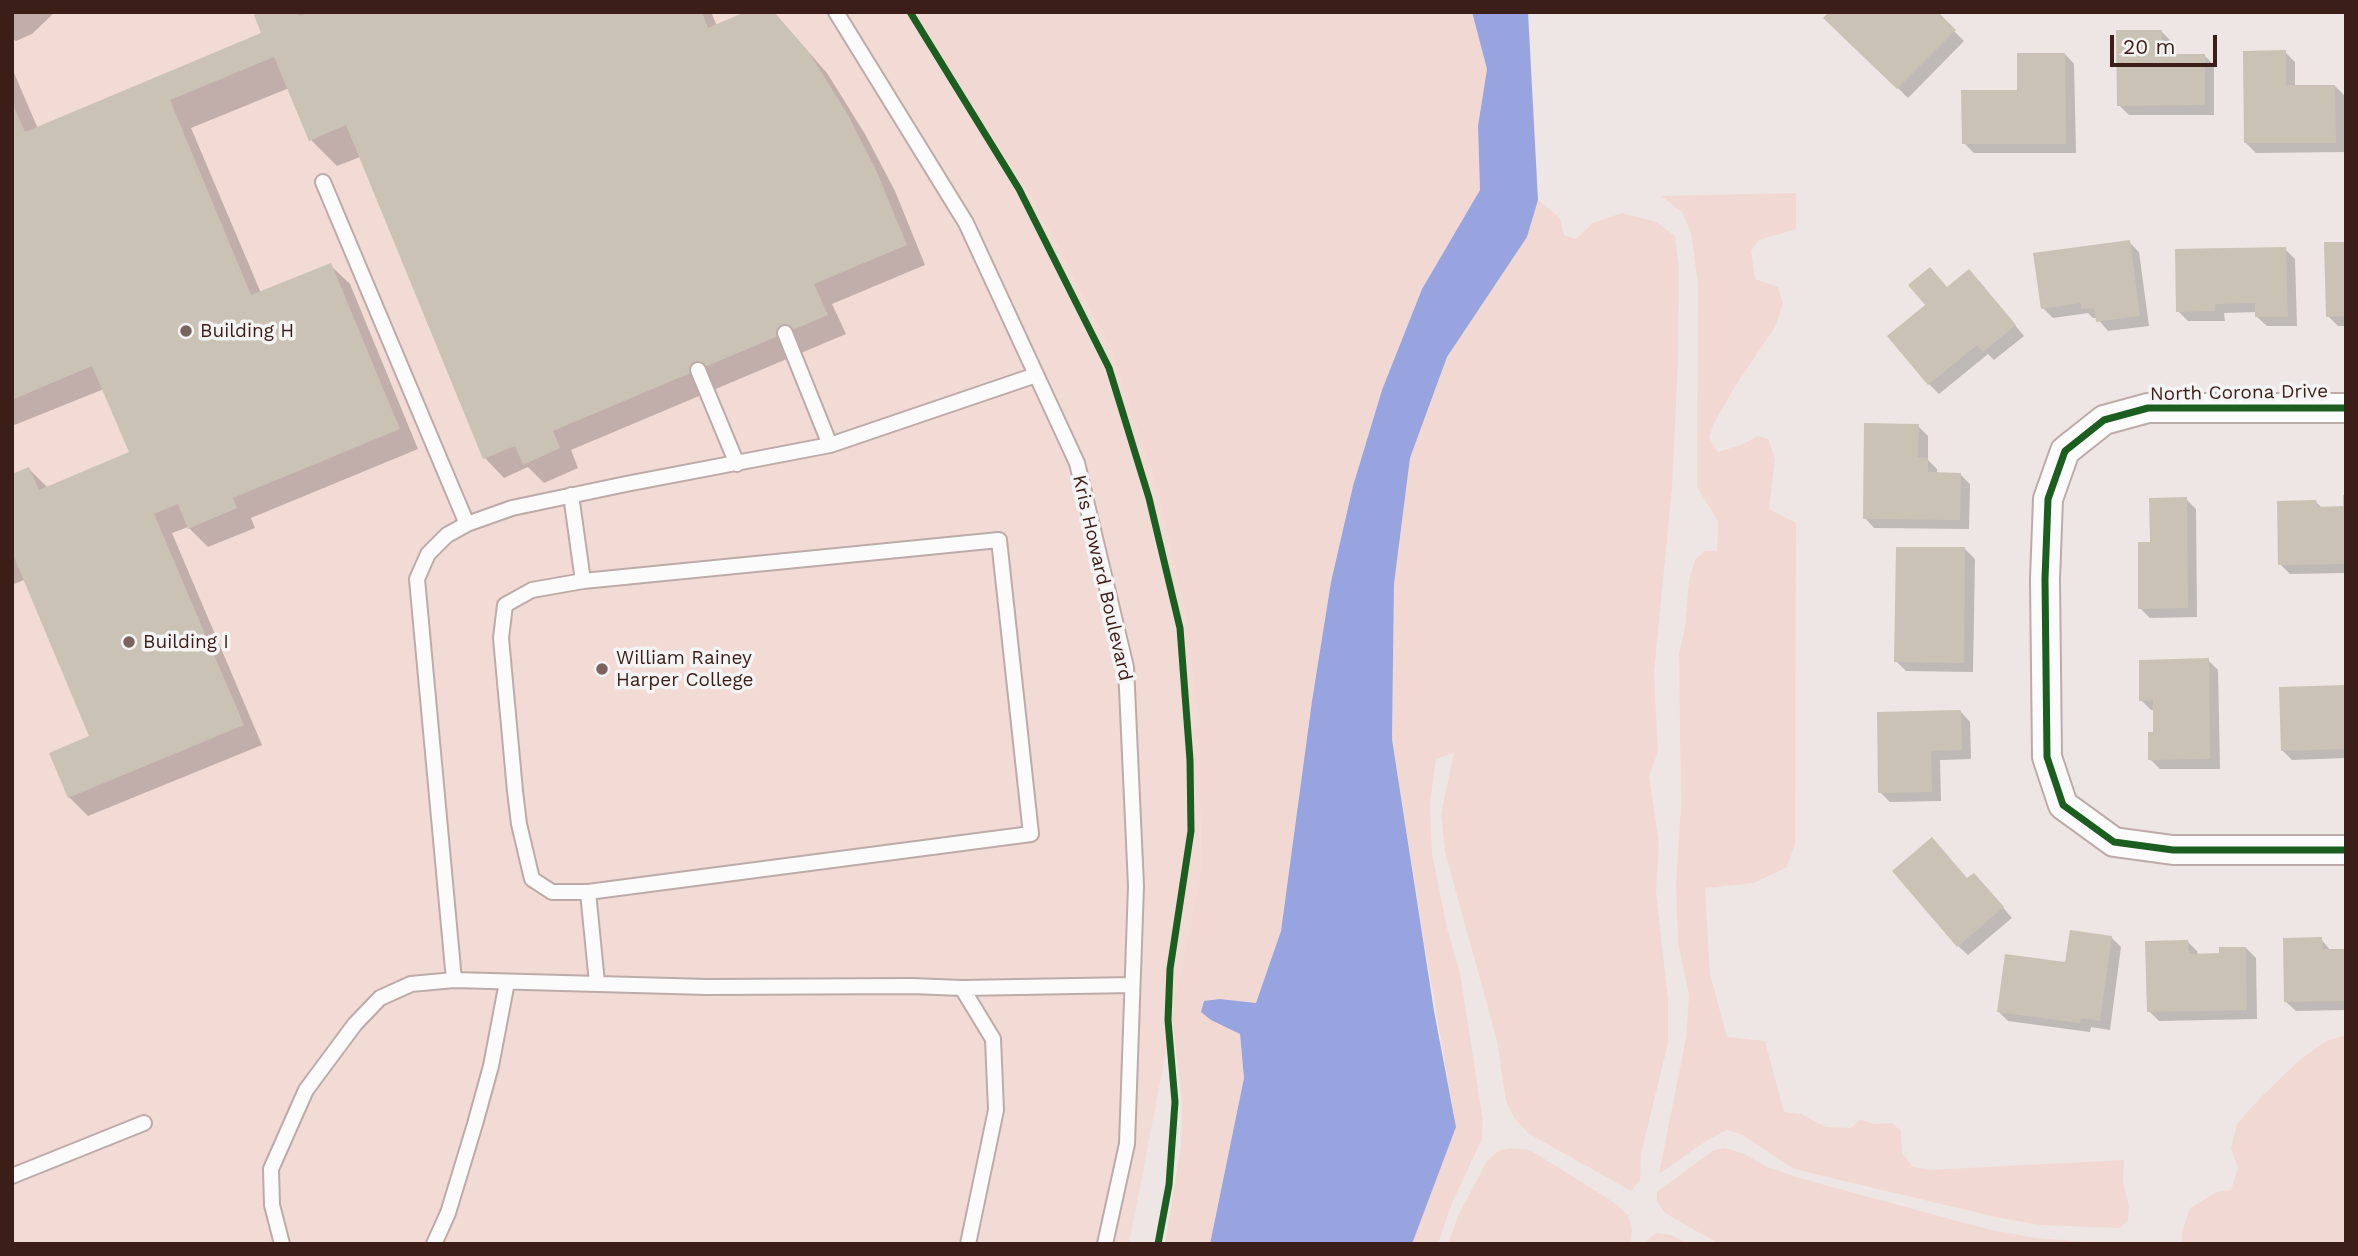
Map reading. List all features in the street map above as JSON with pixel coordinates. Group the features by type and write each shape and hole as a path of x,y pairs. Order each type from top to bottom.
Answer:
{"street":[{"name":"North Corona Drive","path":"2346,408 2148,408 2104,420 2065,451 2048,499 2045,579 2048,757 2063,805 2114,842 2174,850 2346,850"}],"lane":[{"name":"Kris Howard Boulevard","path":"836,12 966,223 1077,463 1126,667 1136,886 1127,1144 1105,1244"},
{"path":"323,182 467,524"},
{"path":"785,333 830,446"},
{"path":"698,370 737,464"},
{"path":"454,980 417,579 428,554 447,535 467,524 512,508 830,446 1036,375"},
{"path":"571,495 583,580"},
{"path":"999,540 1031,834 587,892 552,892 531,879 519,824 501,638 505,605 532,590 583,580 999,540"},
{"path":"587,892 597,983"},
{"path":"282,1244 272,1205 271,1169 306,1090 355,1024 380,998 411,984 454,980 707,987 962,988 1132,985"},
{"path":"434,1244 448,1213 491,1066 507,982"},
{"path":"962,988 993,1039 996,1110 968,1244"},
{"path":"12,1176 144,1123"}],"shaded area":[{"name":"William Rainey Harper College","path":"12,12 916,12 942,59 1035,203 1111,350 1155,483 1185,611 1199,727 1201,870 1129,1244 12,1244"},
{"path":"916,12 1472,12 1487,69 1478,126 1480,190 1422,289 1382,390 1353,486 1331,582 1281,931 1256,1004 1220,999 1211,1020 1240,1034 1244,1078 1210,1244 1165,1244 1181,1145 1182,1102 1172,1019 1201,870 1199,727 1185,611 1155,483 1111,350 1035,203 942,59"},
{"path":"1796,193 1796,229 1759,240 1751,251 1755,279 1778,287 1783,304 1775,327 1736,385 1714,423 1709,438 1718,452 1758,436 1768,439 1775,459 1769,509 1796,523 1795,844 1787,867 1754,883 1705,888 1710,974 1727,1037 1765,1041 1784,1112 1801,1114 1826,1127 1851,1128 1860,1120 1875,1124 1892,1123 1901,1131 1902,1153 1913,1167 1929,1170 2124,1160 2123,1182 2129,1206 2128,1221 2120,1228 2041,1225 2000,1218 1794,1169 1743,1135 1727,1130 1709,1139 1659,1174 1686,1038 1689,995 1678,943 1676,885 1681,804 1679,654 1685,628 1689,580 1695,560 1705,551 1717,551 1718,521 1697,487 1698,284 1691,233 1682,212 1661,196"},
{"path":"1538,200 1560,218 1564,235 1576,239 1593,223 1622,213 1656,222 1675,236 1679,269 1678,361 1672,488 1654,673 1658,752 1649,776 1659,843 1656,892 1668,1000 1668,1043 1641,1154 1640,1180 1631,1191 1528,1133 1514,1118 1506,1101 1497,1041 1445,852 1441,814 1454,753 1436,759 1430,803 1432,853 1447,928 1460,973 1483,1121 1482,1139 1452,1203 1438,1244 1412,1244 1456,1127 1392,739 1394,584 1410,458 1447,357 1527,237"},
{"path":"2346,1035 2346,1244 2182,1244 2182,1231 2190,1208 2217,1192 2231,1190 2238,1168 2231,1149 2237,1124 2302,1058 2327,1041"},
{"path":"1509,1148 1530,1150 1615,1203 1628,1215 1632,1228 1631,1244 1448,1244 1458,1216 1487,1161 1498,1151"},
{"path":"1725,1148 1799,1178 1987,1229 2036,1238 2114,1244 1719,1244 1665,1213 1657,1201 1657,1192 1714,1150"},
{"path":"1657,1233 1671,1235 1689,1244 1646,1244 1648,1239"}],"water":[{"path":"1472,12 1528,12 1538,200 1527,237 1447,357 1410,458 1394,584 1392,739 1434,1011 1456,1127 1412,1244 1210,1244 1244,1078 1240,1034 1201,1012 1204,1001 1220,999 1256,1003 1281,931 1331,582 1353,486 1382,390 1422,289 1480,190 1478,126 1487,69"}],"building":[{"path":"260,12 298,12 299,16 309,12 702,12 708,28 745,12 774,12 808,51 847,113 876,170 907,245 814,284 828,315 553,431 560,448 523,465 515,446 483,459 346,125 309,141 274,57 170,100 251,295 331,263 400,429 233,498 237,508 188,529 178,504 154,514 244,725 68,798 49,753 89,736 14,557 12,558 12,474 29,467 39,490 129,452 92,366 12,400 12,102 25,132 261,33 254,15"},
{"path":"1829,12 1938,12 1956,30 1897,89 1823,18"},
{"path":"2116,30 2162,30 2162,54 2205,54 2205,105 2117,106"},
{"path":"2286,50 2286,85 2335,85 2336,143 2244,143 2243,51"},
{"path":"2017,53 2065,53 2066,144 1962,144 1961,90 2017,90"},
{"path":"2130,240 2140,316 2096,322 2094,308 2081,309 2081,303 2041,309 2033,253"},
{"path":"2324,242 2346,242 2346,316 2326,317"},
{"path":"2286,247 2288,317 2255,317 2255,303 2215,304 2215,311 2176,312 2175,249"},
{"path":"1930,267 1947,287 1969,269 2016,325 1983,352 1977,345 1928,385 1887,336 1925,305 1908,285"},
{"path":"1864,423 1919,424 1918,457 1928,458 1928,472 1961,473 1960,520 1863,519"},
{"path":"2346,494 2346,564 2278,565 2277,501 2316,500 2317,507 2343,506 2343,495"},
{"path":"2187,497 2188,608 2138,609 2138,542 2150,542 2149,498"},
{"path":"1896,547 1965,547 1964,663 1894,662"},
{"path":"2209,658 2210,759 2148,760 2148,732 2153,732 2153,700 2139,701 2139,660"},
{"path":"2346,685 2346,749 2281,751 2279,687"},
{"path":"1961,710 1962,750 1931,751 1932,792 1878,793 1877,712"},
{"path":"1932,837 1967,878 1974,873 2004,907 1957,947 1892,871"},
{"path":"2070,930 2112,936 2100,1021 2081,1018 2080,1023 1997,1012 2005,954 2065,962"},
{"path":"2322,937 2322,949 2346,949 2346,1001 2284,1002 2283,938"},
{"path":"2188,940 2189,954 2219,953 2219,947 2246,947 2247,1010 2147,1012 2145,941"}],"cycle path":[{"path":"910,12 1019,189 1109,368 1149,498 1180,628 1190,760 1191,831 1170,969 1168,1020 1175,1102 1169,1185 1158,1244"},
{"path":"2346,408 2148,408 2104,420 2065,451 2048,499 2045,579 2047,757 2063,805 2114,842 2173,850 2346,850"}],"place":[{"name":"Building H","path":"186,331"},
{"name":"Building I","path":"129,642"},
{"name":"William Rainey Harper College","path":"602,669"}]}
